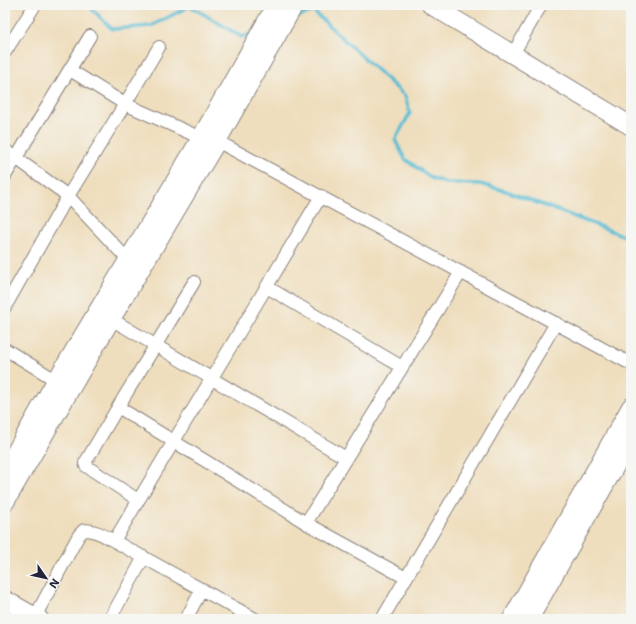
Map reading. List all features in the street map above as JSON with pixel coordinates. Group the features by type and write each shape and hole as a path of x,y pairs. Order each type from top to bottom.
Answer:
{"street":[{"path":"5,52 35,5"},
{"path":"5,471 63,385 209,139 294,5"},
{"path":"431,5 631,126"},
{"path":"512,54 541,5"},
{"path":"209,139 253,43 272,11"},
{"path":"5,176 90,36"},
{"path":"5,307 68,196 159,47"},
{"path":"70,70 125,104 209,139 321,196 631,364"},
{"path":"5,150 68,196 133,266"},
{"path":"114,541 321,196"},
{"path":"306,522 461,272"},
{"path":"138,500 85,465 118,407 194,282"},
{"path":"267,287 402,367"},
{"path":"105,315 346,458"},
{"path":"382,619 556,323"},
{"path":"5,349 63,385"},
{"path":"5,502 63,385"},
{"path":"118,407 306,522 406,578"},
{"path":"512,619 631,407"},
{"path":"529,619 631,438"},
{"path":"5,600 37,618 79,535 84,530 91,530 114,541 255,619"},
{"path":"110,619 144,558"},
{"path":"186,619 202,589"}],"waterway":[{"path":"88,5 112,29 151,26 190,6 242,37 252,33"},
{"path":"294,18 313,11 405,96 410,113 395,140 405,159 431,178 446,183 480,184 506,191 631,239"}]}
